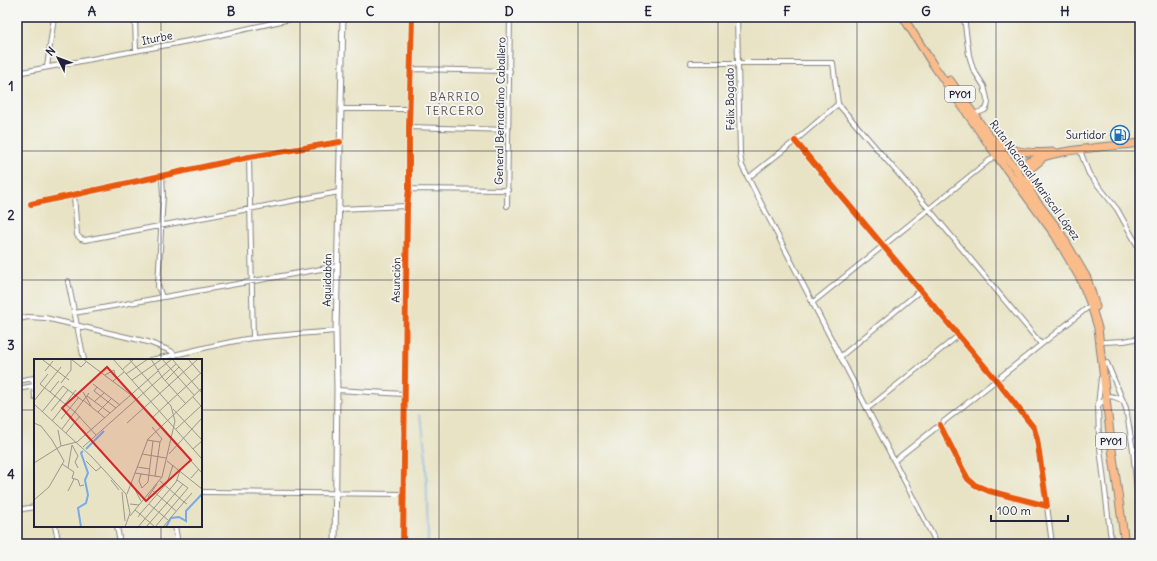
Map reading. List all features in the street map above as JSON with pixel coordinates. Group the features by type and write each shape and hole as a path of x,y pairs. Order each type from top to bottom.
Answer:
{"highway":[{"name":"Ruta Nacional Mariscal López","path":"903,17 928,55 932,64 1055,235 1081,280 1091,305 1098,328 1105,364"},
{"name":"Ruta Nacional Mariscal López","path":"928,55 936,61 989,136 1015,168 1035,199 1060,232 1087,278 1099,318 1104,342 1111,442 1125,544"},
{"path":"989,136 1005,146 1023,152 1068,151 1140,143"},
{"path":"992,148 1015,168 1020,187"},
{"path":"1015,168 1027,162 1068,151"},
{"path":"1035,199 1028,177 1030,169 1046,156"},
{"name":"Ruta Nacional Mariscal López","path":"1108,396 1129,544"}],"street":[{"path":"47,67 54,17"},
{"path":"135,17 136,51"},
{"name":"Iturbe","path":"17,73 215,36 299,17"},
{"name":"Aquidabán","path":"335,544 337,390 336,331 343,17"},
{"name":"Asunción","path":"403,544 407,206 409,189 412,17"},
{"name":"General Bernardino Caballero","path":"507,206 510,17"},
{"name":"Félix Bogado","path":"737,17 740,154 742,166 937,544"},
{"path":"964,17 969,54 973,69 984,86 988,103 985,110 974,114"},
{"path":"690,63 833,63 838,104 929,209 1041,344"},
{"path":"411,69 510,71"},
{"path":"748,178 795,141 838,104"},
{"path":"341,109 410,109"},
{"path":"409,128 508,130"},
{"path":"795,141 959,335 1034,428 1038,439 1052,544"},
{"path":"31,204 249,158 340,142"},
{"path":"1080,150 1089,174 1117,209 1140,250"},
{"path":"812,303 996,155"},
{"path":"249,158 253,338"},
{"path":"162,176 163,195 158,286 162,297"},
{"path":"409,189 508,190"},
{"path":"74,195 77,235 81,239 85,240 339,192"},
{"path":"339,208 407,206"},
{"path":"74,313 338,266"},
{"path":"68,281 84,359"},
{"path":"840,356 920,290"},
{"path":"894,461 1091,305"},
{"path":"19,319 28,317 45,318 148,342 170,351 174,356"},
{"path":"156,359 253,338 336,331"},
{"path":"867,409 959,335"},
{"path":"1104,342 1124,341 1140,338"},
{"path":"1105,364 1123,401 1129,426 1133,450 1140,521"},
{"path":"1105,364 1098,405 1099,440 1112,544"},
{"path":"17,381 34,378 34,386 17,389"},
{"path":"337,390 404,394"},
{"path":"1098,405 1108,396 1123,401"},
{"path":"940,425 968,479 975,486 1046,506"},
{"path":"1133,450 1140,449"},
{"path":"202,492 404,494"},
{"path":"17,510 34,507"},
{"path":"55,527 59,544"},
{"path":"117,527 120,544"},
{"path":"175,527 178,544"}],"waterway":[{"path":"419,415 422,424 426,458 428,544"}],"cycle path":[{"path":"403,544 407,206 409,189 412,17"},
{"path":"795,141 996,380 1034,428 1047,506 989,491 975,485 968,479 940,425"},
{"path":"31,204 249,157 340,142"}],"place":[{"name":"Surtidor","path":"1120,135"}],"district":[{"name":"BARRIO TERCERO","path":"455,104"}]}
